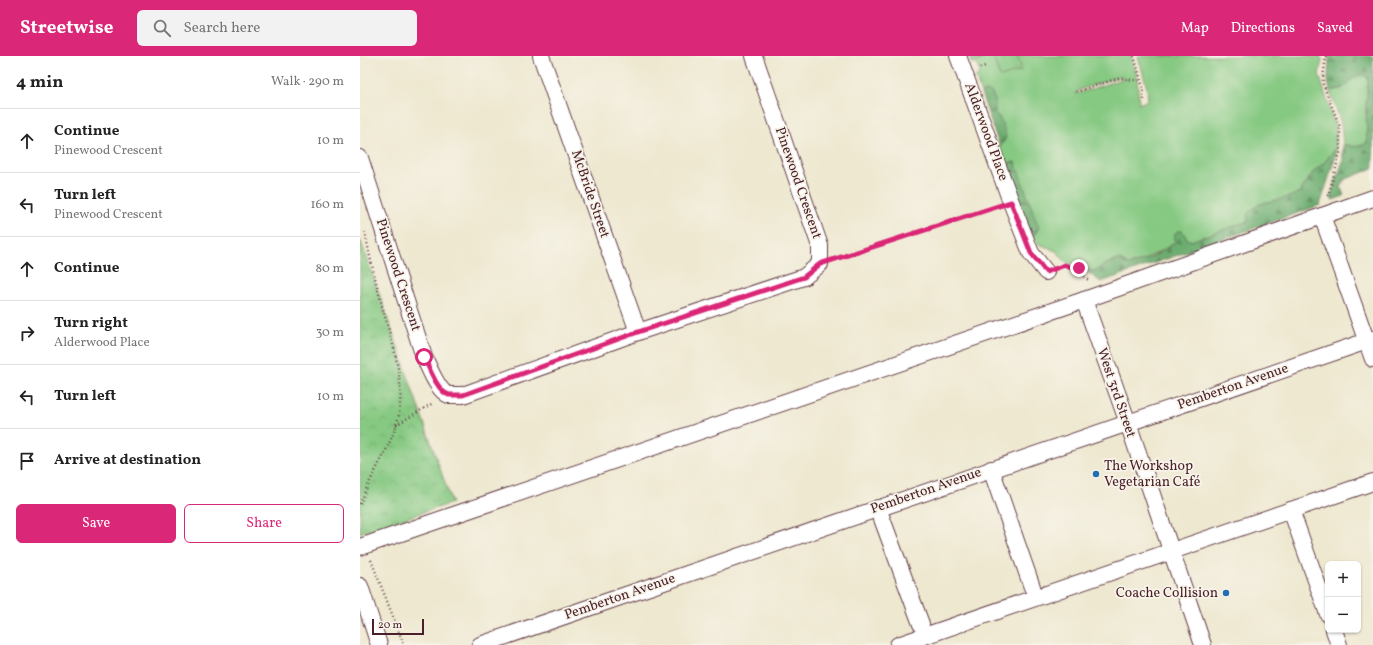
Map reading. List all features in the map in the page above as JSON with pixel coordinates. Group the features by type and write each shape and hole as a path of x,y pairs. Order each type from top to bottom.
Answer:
{"street":[{"name":"McBride Street","path":"541,56 638,332"},
{"name":"Pinewood Crescent","path":"754,56 820,246 820,264"},
{"name":"Alderwood Place","path":"958,56 1031,253 1046,272"},
{"name":"Pinewood Crescent","path":"360,158 424,357 440,388 448,395"},
{"path":"365,552 1373,198"},
{"path":"1322,216 1370,340 1373,358"},
{"path":"448,395 463,395 638,332 804,277 820,264"},
{"name":"West 3rd Street","path":"1090,298 1128,423 1203,645"},
{"name":"Pemberton Avenue","path":"480,645 1370,340"},
{"path":"991,469 1032,586"},
{"path":"898,645 1373,482"},
{"path":"878,508 921,624"},
{"path":"1291,510 1325,606"},
{"path":"360,586 379,645"},
{"path":"1335,633 1339,645"}],"path":[{"path":"1134,56 1141,81 1144,102"},
{"path":"1322,216 1340,153 1340,127 1324,84 1323,77 1326,56"},
{"path":"1076,92 1120,78 1141,81"},
{"path":"820,264 1011,202"},
{"path":"360,504 366,487 385,451 396,425 399,406 399,371 371,264 364,227"},
{"path":"1078,271 1079,260"},
{"path":"1046,272 1065,265 1078,271 1094,286 1090,298"},
{"path":"396,425 448,395"},
{"path":"365,552 404,645"}],"green space":[{"path":"968,56 985,56 983,59 976,62 970,60"},
{"path":"985,56 993,56 1000,77 1022,70 1017,56 1131,56 1137,76 1139,104 1148,100 1147,88 1138,56 1311,56 1312,58 1320,56 1322,60 1319,74 1336,130 1336,148 1323,164 1314,171 1300,192 1248,221 1191,241 1187,239 1182,231 1174,236 1175,242 1160,252 1148,257 1146,260 1128,265 1120,260 1112,261 1094,271 1086,271 1066,262 1056,251 1039,244 1033,237 1000,147 1000,118 995,113 995,101 987,91 981,93 976,78 980,73 977,64 971,63 970,60 978,61","holes":["1121,76 1122,79 1076,94 1079,90"]},
{"path":"993,56 1017,56 1022,70 1000,77"},
{"path":"1329,56 1373,56 1373,168 1344,180 1341,188 1344,196 1332,200 1331,195 1343,161 1343,144 1349,146 1361,146 1367,143 1366,106 1368,77 1359,75 1352,79 1344,87 1330,91 1328,80"},
{"path":"1357,75 1368,77 1366,106 1367,143 1361,146 1349,146 1343,144 1341,123 1330,91 1341,89"},
{"path":"987,91 992,93 995,101 995,113 1003,124 1005,131 1006,138 1000,147 981,93"},
{"path":"1336,148 1336,155 1320,205 1101,282 1086,271 1094,271 1112,261 1120,260 1128,265 1153,256 1175,242 1174,236 1177,231 1182,231 1187,239 1191,241 1248,221 1247,215 1252,209 1260,204 1292,196 1300,192 1314,171 1323,164"},
{"path":"1015,162 1039,228 1033,237 1027,227 1007,167 1009,163"},
{"path":"360,239 452,503 360,533"}],"place":[{"name":"The Workshop Vegetarian Café","path":"1096,474"},
{"name":"Coache Collision","path":"1226,593"}],"route":[{"path":"424,357 440,388 448,395 463,395 638,332 804,277 820,264 1011,202 1031,253 1046,272 1065,265 1078,271 1079,268"}]}
